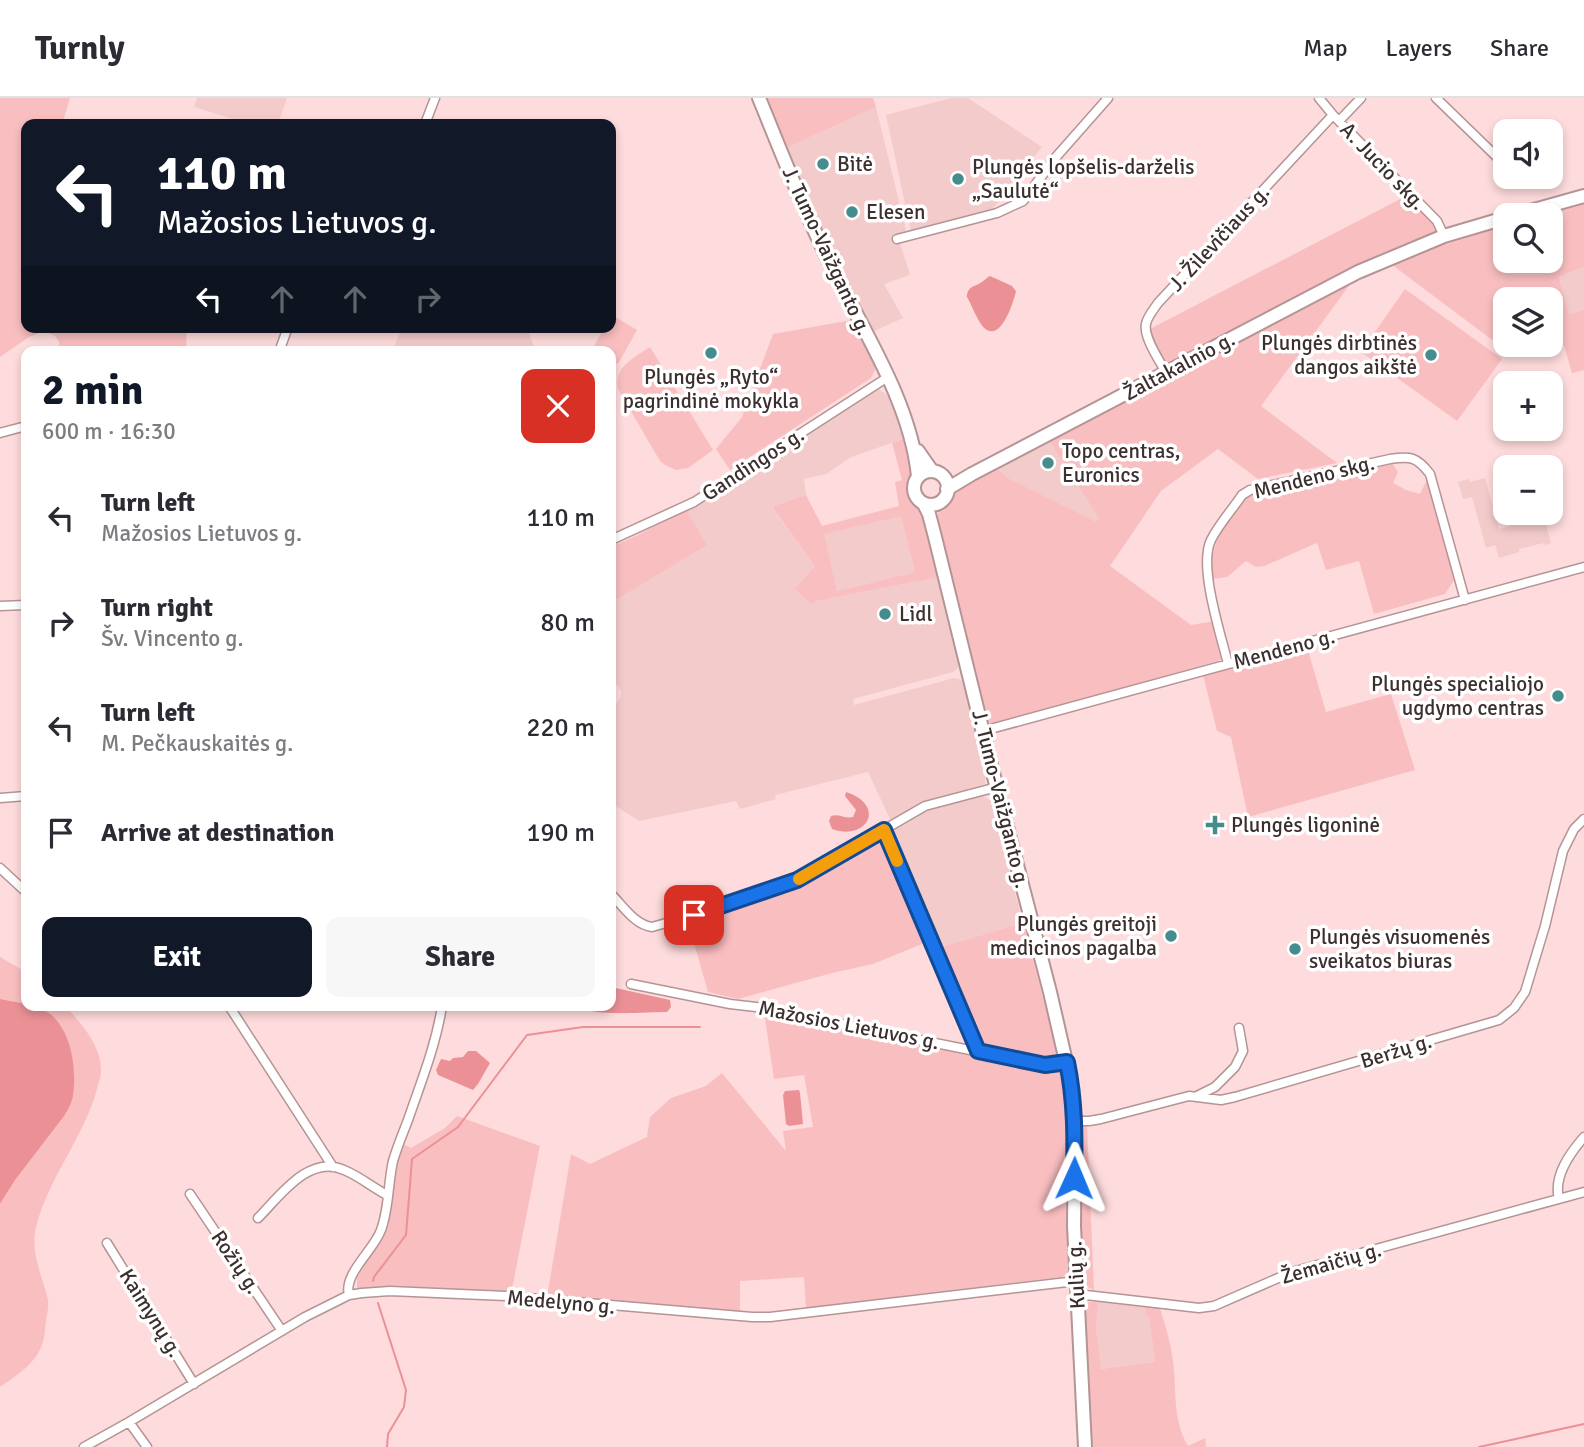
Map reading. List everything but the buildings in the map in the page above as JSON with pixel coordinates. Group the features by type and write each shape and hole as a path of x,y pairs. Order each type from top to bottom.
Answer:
{"main road":[{"name":"J. Tumo-Vaižganto g.","path":"759,98 824,251 888,377 912,442 932,471"},
{"path":"1559,203 1584,196"},
{"name":"Žaltakalnio g.","path":"946,484 972,474 1327,287 1388,258 1444,236 1493,222"},
{"name":"J. Tumo-Vaižganto g.","path":"912,442 918,476"},
{"path":"932,471 939,473 946,484 944,498 931,504 917,498 914,493 918,476 932,471"},
{"name":"J. Tumo-Vaižganto g.","path":"931,504 935,537 1067,1062"},
{"name":"Kulių g.","path":"1067,1062 1075,1121 1073,1199 1085,1447"}],"street":[{"path":"427,119 435,98"},
{"path":"897,239 997,214 1023,201 1056,157 1108,98"},
{"name":"A. Jucio skg.","path":"1319,98 1437,221 1444,236"},
{"name":"J. Žilevičiaus g.","path":"1166,373 1146,335 1145,325 1158,303 1336,118 1361,98"},
{"path":"1436,98 1493,153"},
{"name":"Gandingos g.","path":"616,538 694,502 888,377"},
{"path":"0,433 21,427"},
{"name":"Mendeno skg.","path":"1228,664 1208,580 1207,554 1211,541 1242,495 1250,490 1409,456 1430,474 1465,600"},
{"name":"Mendeno g.","path":"983,731 1584,567"},
{"path":"0,606 21,605"},
{"path":"616,899 636,920 644,926 652,927 715,909 797,880 925,806 997,787"},
{"path":"0,798 21,796"},
{"name":"Beržų g.","path":"1075,1121 1101,1119 1189,1096 1221,1100 1235,1097 1499,1020 1514,1008 1525,992 1545,926 1563,850 1574,829 1584,819"},
{"path":"884,830 978,1051"},
{"path":"0,868 21,887"},
{"name":"Mažosios Lietuvos g.","path":"631,984 1045,1065 1067,1062"},
{"path":"232,1011 333,1167"},
{"path":"349,1296 347,1288 353,1273 368,1254 381,1230 394,1158 438,1032 441,1011"},
{"path":"1197,1096 1215,1087 1235,1067 1243,1051 1239,1028"},
{"path":"1559,1199 1559,1177 1568,1158 1584,1137"},
{"path":"258,1218 306,1172 325,1166 344,1170 387,1195"},
{"name":"Žemaičių g.","path":"1077,1288 1199,1308 1213,1306 1292,1272 1584,1192"},
{"name":"Rožių g.","path":"190,1194 282,1331"},
{"name":"Kaimynų g.","path":"107,1243 194,1384"},
{"name":"Medelyno g.","path":"84,1447 328,1304 362,1293 390,1291 493,1296 770,1317 1077,1288"},
{"path":"129,1422 147,1447"}],"shaded area":[{"path":"0,98 70,98 64,119 21,119 21,333 39,333 0,357"},
{"path":"197,98 287,98 280,119 233,119 194,107"},
{"path":"766,98 873,98 876,107 786,148"},
{"name":"Plungės lopšelis-darželis „Saulutė“","path":"951,98 968,98 1042,147 991,211 911,231 886,115"},
{"path":"876,107 908,239 900,243 910,275 884,284 903,318 872,332 825,238 786,148"},
{"path":"1408,195 1440,231 1335,277 1167,365 1148,330"},
{"path":"1584,203 1584,267 1559,277 1562,287 1493,287 1493,340 1391,264 1493,230 1493,273 1563,273 1563,208"},
{"path":"1584,267 1584,310 1569,316 1559,277"},
{"path":"990,276 1012,286 1016,291 1006,318 998,329 992,331 981,324 967,297 970,289"},
{"path":"1351,283 1261,406 1337,463 1258,479 1218,449 1161,491 1110,566 1191,625 1215,621 1224,659 996,724 990,723 985,718 938,534 937,520 942,504 962,485 995,467 1008,478 1096,522 1099,518 1048,439"},
{"name":"Plungės dirbtinės dangos aikštė","path":"1405,289 1493,353 1493,357 1502,359 1457,421 1361,352"},
{"path":"1563,292 1569,315 1584,310 1584,370 1572,373 1564,346"},
{"path":"616,317 637,330 618,364 616,346 594,346 601,333 616,333"},
{"path":"852,320 874,365 871,378 730,470 716,449 742,417 773,334"},
{"path":"48,333 187,333 186,346 59,346 55,336"},
{"path":"400,333 529,333 534,346 394,346"},
{"path":"650,347 713,450 688,468 676,470 660,461 618,389 622,369"},
{"path":"875,390 888,396 906,438 851,457 826,474 804,479 806,495 772,508 815,566 816,601 940,577 959,659 958,668 953,672 853,699 854,705 954,678 961,680 965,684 986,772 985,784 924,801 891,821 868,772 775,795 776,799 740,809 736,801 639,821 616,806 616,704 621,691 616,683 616,600 706,545 686,509"},
{"path":"906,438 914,476 909,491 925,512 940,577 816,601 812,604 795,589 815,566 772,507 806,495 822,526 899,506 895,482 902,480 892,443","holes":["901,516 915,572 837,591 824,534"]},
{"path":"1048,439 1100,518 1096,523 1008,478 995,467"},
{"path":"1392,463 1398,472 1393,483 1406,490 1420,494 1427,480 1430,481 1456,577 1445,594 1374,614 1359,561 1326,570 1317,543 1264,566 1256,567 1246,561 1227,577 1212,579 1212,555 1220,534 1247,495"},
{"path":"1485,478 1493,507 1493,525 1498,525 1499,529 1511,525 1546,525 1551,543 1519,549 1519,552 1499,558 1495,545 1486,548 1472,497 1463,499 1458,482 1469,479 1470,482"},
{"path":"686,509 707,545 616,600 616,545"},
{"path":"901,515 915,572 837,591 823,534"},
{"path":"1307,647 1326,712 1391,694 1415,770 1248,817 1231,737 1217,731 1203,675"},
{"path":"846,792 859,798 869,813 863,826 855,831 844,832 832,829 829,821 834,815 853,817 856,810 845,796"},
{"path":"983,796 991,801 1023,923 937,948 890,838 891,833 927,809"},
{"path":"881,837 927,942 873,964 738,999 708,992 688,922 798,885"},
{"path":"1023,923 1063,1073 1069,1117 1068,1273 1062,1277 806,1308 804,1277 740,1281 740,1312 547,1297 571,1154 590,1164 647,1137 650,1117 671,1098 706,1086 722,1073 786,1151 783,1131 813,1127 804,1075 774,1079 764,1012 983,1055 937,948"},
{"path":"0,957 21,969 21,1003 0,999"},
{"path":"616,988 670,1000 671,1007 667,1012 592,1011 616,1011"},
{"path":"0,999 21,1003 21,1011 44,1011 52,1015 67,1038 74,1068 74,1082 72,1101 64,1116 0,1204"},
{"path":"44,1011 69,1011 94,1043 101,1073 89,1113 48,1193 36,1227 34,1246 48,1303 43,1342 31,1362 0,1387 0,1204 33,1154 74,1073 67,1038"},
{"path":"468,1051 476,1051 490,1063 473,1090 438,1075 436,1070 441,1059 450,1061 463,1057"},
{"path":"799,1090 803,1124 789,1126 786,1124 783,1095 785,1091"},
{"path":"457,1116 540,1146 511,1294 399,1287 357,1291 357,1278 388,1227 403,1144 411,1148 445,1128"},
{"path":"1084,1125 1087,1125 1094,1290 1082,1281 1078,1221 1081,1131"},
{"path":"1098,1299 1145,1306 1146,1316 1149,1316 1155,1362 1100,1369 1096,1328"},
{"path":"1088,1302 1098,1302 1096,1328 1101,1369 1155,1362 1149,1316 1146,1316 1145,1306 1160,1308 1172,1354 1179,1425 1188,1446 1205,1438 1206,1447 1089,1447 1084,1307"}],"waterway":[{"path":"373,1281 406,1235 412,1159 458,1127 527,1035 583,1027 700,1027"},
{"path":"378,1303 406,1390 404,1407 388,1434 387,1447"},
{"path":"1479,1447 1584,1424"}],"slow traffic":[{"path":"799,879 884,830 897,861"}],"place":[{"name":"Bitė","path":"823,164"},
{"name":"Plungės lopšelis-darželis „Saulutė“","path":"958,179"},
{"name":"Elesen","path":"852,212"},
{"name":"Plungės „Ryto“ pagrindinė mokykla","path":"711,353"},
{"name":"Plungės dirbtinės dangos aikštė","path":"1431,355"},
{"name":"Topo centras, Euronics","path":"1048,463"},
{"name":"Lidl","path":"885,614"},
{"name":"Plungės specialiojo ugdymo centras","path":"1558,696"},
{"name":"Plungės ligoninė","path":"1215,825"},
{"name":"Plungės greitoji medicinos pagalba","path":"1171,936"},
{"name":"Plungės visuomenės sveikatos biuras","path":"1295,949"}],"route":[{"path":"694,915 797,880 884,830 978,1051 1045,1065 1067,1062 1075,1121 1074,1178"}]}
